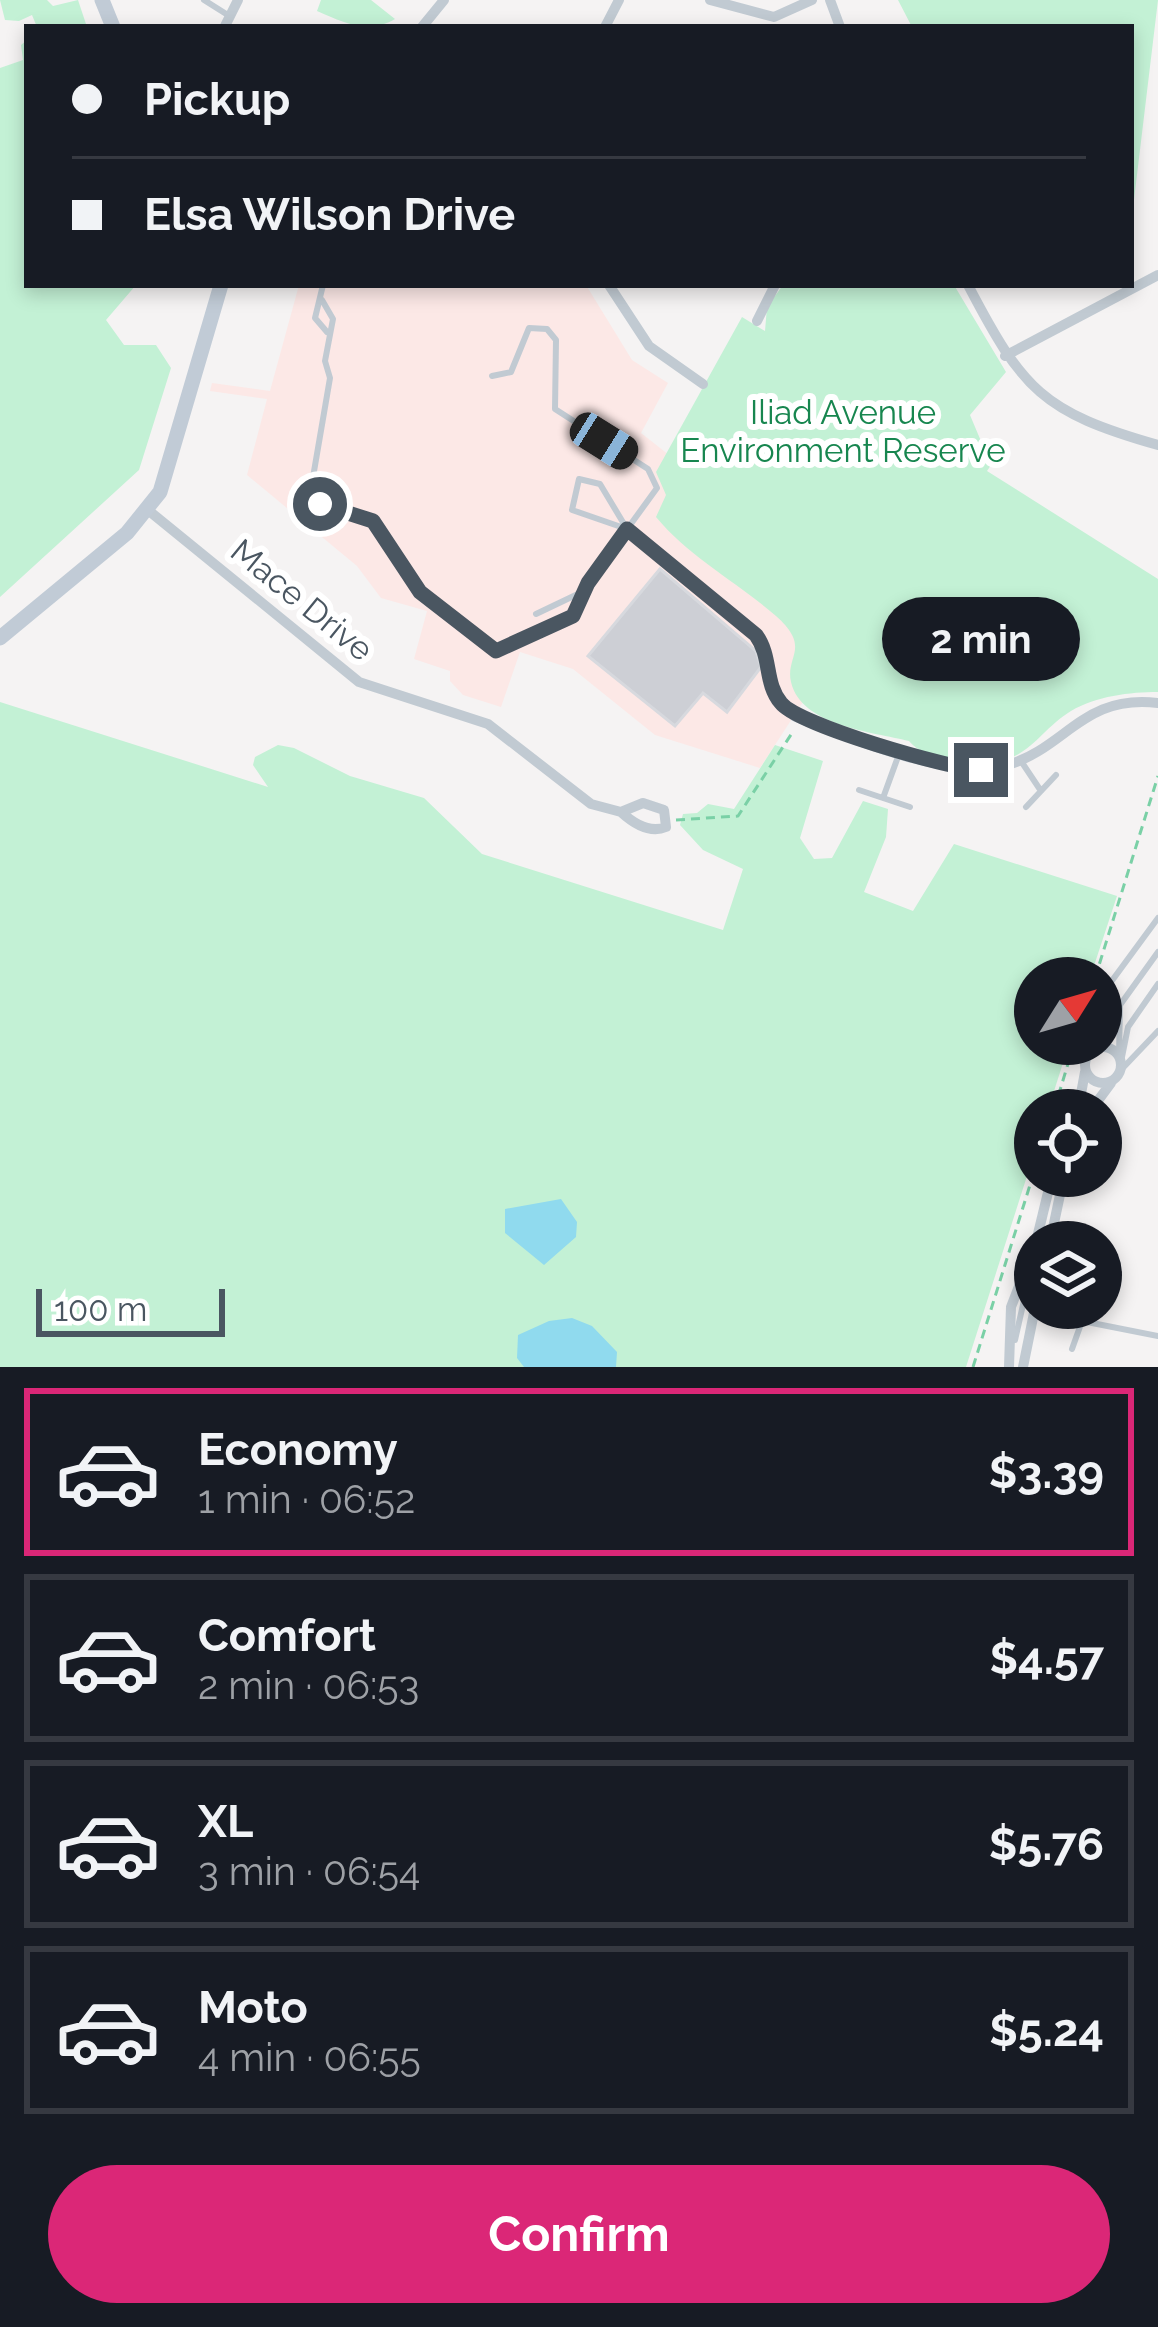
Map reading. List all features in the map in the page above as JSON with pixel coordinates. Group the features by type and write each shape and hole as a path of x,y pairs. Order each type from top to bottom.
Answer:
{"main road":[{"path":"0,638 148,510 170,463 220,288"}],"street":[{"path":"228,21 238,0"},
{"path":"424,24 444,0"},
{"path":"710,0 774,17 812,0"},
{"path":"611,288 649,346 703,384"},
{"path":"757,321 774,288"},
{"path":"970,288 1005,356 1025,380 1071,417 1158,446"},
{"path":"1005,356 1133,288"},
{"name":"Mace Drive","path":"148,510 358,682 488,724 591,804 621,812 655,830 668,820 664,810 643,803 621,812"},
{"path":"797,717 971,770 1021,761 1089,714 1121,703 1158,703"},
{"path":"1092,1065 1096,1082 1119,1066"},
{"path":"1104,1089 1119,1066"},
{"path":"1010,1367 1014,1298"},
{"path":"1023,1367 1031,1329"}],"lane":[{"path":"204,0 228,21"},
{"path":"323,288 315,318 328,335"},
{"path":"322,300 332,320 325,361 331,378 312,483 317,502 373,521 420,592 492,651 508,650 569,619 656,483 644,466 555,409 556,346 551,332 529,328 511,372 492,376"},
{"path":"627,529 572,510 576,481 584,477 599,484 627,529 756,635 768,656 772,689 797,717"},
{"path":"536,614 584,591"},
{"path":"883,798 900,750"},
{"path":"1021,761 1041,791"},
{"path":"1026,807 1057,775"},
{"path":"859,790 910,806"},
{"path":"1122,967 1158,918"},
{"path":"1119,1066 1120,1005 1158,952"},
{"path":"1119,1066 1128,1027 1158,984"},
{"path":"1119,1066 1158,1031"},
{"path":"1072,1349 1079,1329"},
{"path":"1122,1329 1158,1336"}],"path":[{"path":"668,820 738,816 797,717"},
{"path":"1102,957 1158,776"},
{"path":"973,1367 1026,1197"}],"shaded area":[{"path":"298,288 588,288 632,360 668,383 641,433 864,608 760,768 655,735 573,669 520,652 501,707 463,695 450,681 450,671 414,659 427,611 381,598 357,566 247,475 267,399 210,391 212,383 270,391"}],"green space":[{"path":"0,0 47,0 53,6 78,0 86,24 36,24 32,15 5,20"},
{"path":"321,0 371,0 395,19 385,24 350,24 317,11"},
{"path":"898,0 1158,0 1134,200 1134,24 910,24"},
{"path":"24,42 24,288 133,288 106,320 124,345 156,345 171,368 139,470 0,597 0,68 23,60"},
{"name":"Iliad Avenue Environment Reserve","path":"781,288 956,288 1006,372 970,415 991,465 987,471 1158,579 1158,692 1113,696 1081,706 1022,752 1000,762 991,756 948,758 927,753 909,741 840,725 809,709 791,682 795,644 787,627 683,545 656,517 666,495 656,472 742,317 765,331 767,307"},
{"path":"0,702 268,787 253,765 255,757 278,745 294,748 350,776 424,798 482,854 723,930 743,869 703,850 680,825 683,814 697,813 708,804 734,809 775,745 823,761 800,838 814,859 832,858 863,801 888,809 886,837 864,892 913,911 954,844 1117,896 1097,957 1014,957 1014,1065 1062,1065 1055,1089 1014,1089 1014,1197 1020,1197 966,1367 0,1367"}],"water":[{"path":"561,1199 577,1222 576,1237 544,1265 505,1233 505,1209"},
{"path":"572,1318 592,1326 617,1352 616,1367 524,1367 517,1358 518,1335 549,1321"}],"building":[{"path":"660,569 756,651 761,667 727,712 703,693 675,726 588,656"}],"route":[{"path":"320,504 373,521 420,592 492,651 508,650 573,616 588,583 627,529 756,635 768,656 772,689 794,716 944,765 981,770"}]}
